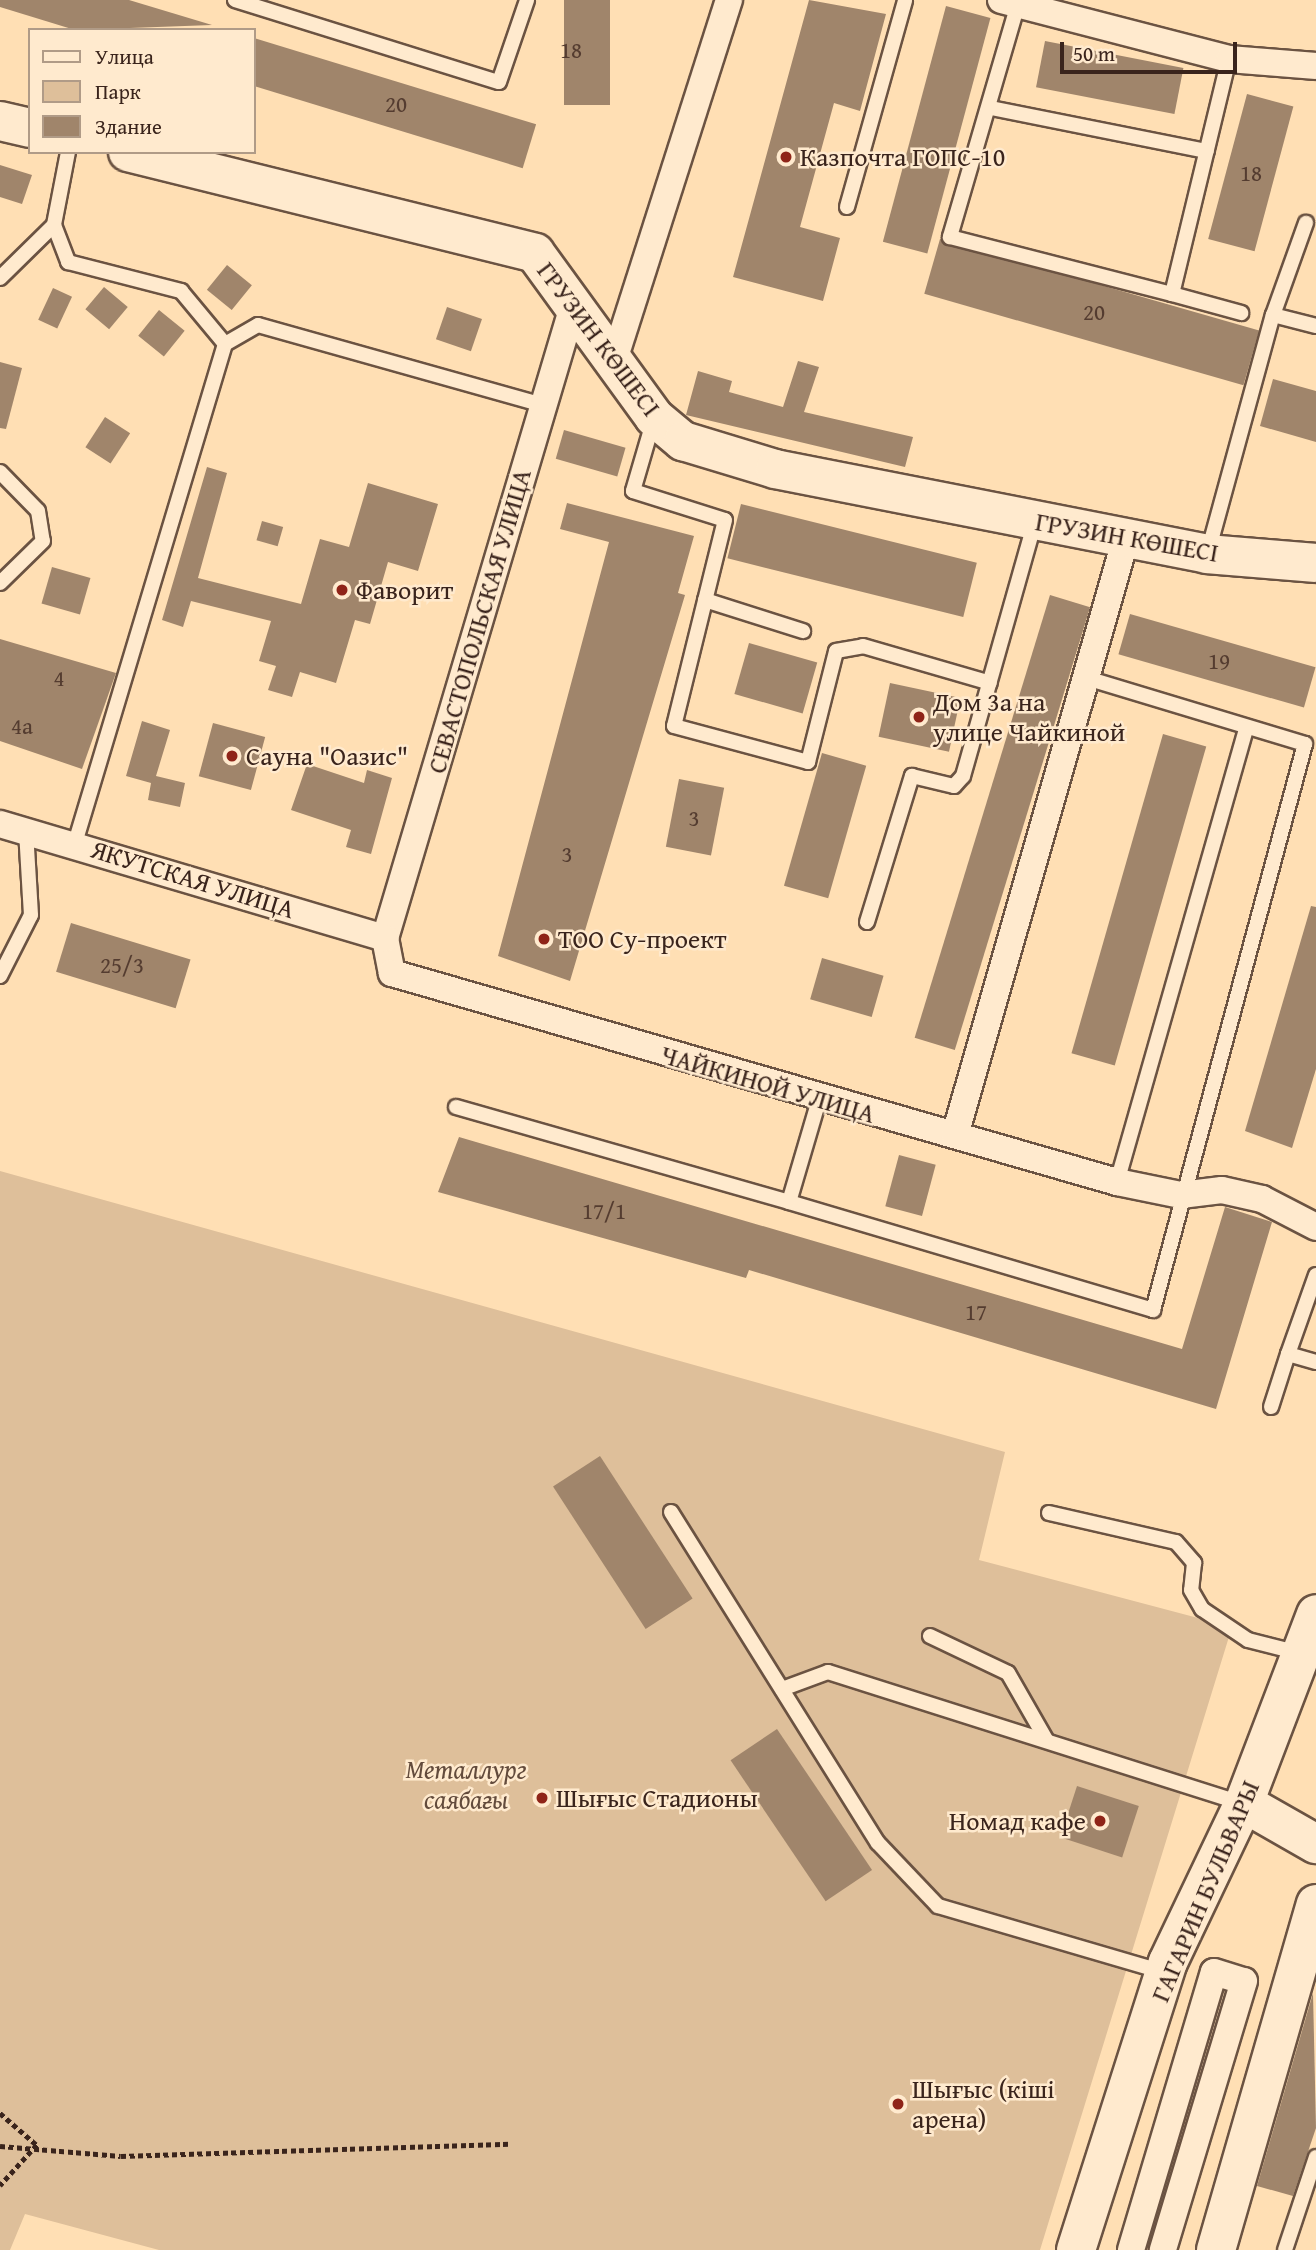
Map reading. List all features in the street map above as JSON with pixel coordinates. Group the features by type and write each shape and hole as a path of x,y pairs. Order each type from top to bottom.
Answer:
{"street":[{"path":"615,357 729,0"},
{"path":"1010,2 1229,59 1316,66"},
{"path":"0,121 28,128"},
{"name":"ГРУЗИН КӨШЕСІ","path":"136,154 535,253 615,357 654,417 683,441 775,470 1035,521 1208,554 1316,563"},
{"name":"СЕВАСТОПОЛЬСКАЯ УЛИЦА","path":"385,938 574,303"},
{"path":"955,1135 1126,538"},
{"name":"ЯКУТСКАЯ УЛИЦА","path":"0,824 75,843 385,938"},
{"name":"ЧАЙКИНОЙ УЛИЦА","path":"385,938 392,973 819,1100 955,1135 1117,1182 1181,1195 1222,1191 1262,1199 1316,1227"},
{"name":"ГАГАРИН БУЛЬВАРЫ","path":"1076,2250 1165,1973 1244,1803 1304,1654 1316,1614"},
{"path":"1244,1803 1316,1844"},
{"path":"1216,2250 1316,1904"},
{"path":"1131,2250 1214,1972 1244,1981 1163,2250"}],"lane":[{"path":"235,0 250,2 499,82 527,0"},
{"path":"847,207 905,0"},
{"path":"1010,2 991,108 950,237 1241,313"},
{"path":"1172,293 1229,59"},
{"path":"991,108 1207,151"},
{"path":"68,154 54,225 68,262 181,291 225,344"},
{"path":"1208,554 1273,315 1306,223"},
{"path":"0,278 54,225"},
{"path":"1273,315 1316,326"},
{"path":"75,843 225,344 258,325 543,405"},
{"path":"654,417 633,491 725,520 674,726 808,762 836,651 863,646 989,683"},
{"path":"0,472 38,511 43,541 0,583"},
{"path":"867,922 912,776 954,786 963,776 1035,521"},
{"path":"705,600 803,631"},
{"path":"456,1107 1153,1310 1181,1195 1305,744 1086,678"},
{"path":"1117,1182 1247,727"},
{"path":"0,976 31,915 26,830"},
{"path":"789,1202 819,1100"},
{"path":"1271,1407 1316,1275"},
{"path":"1288,1354 1316,1362"},
{"path":"671,1512 878,1843 938,1906 1165,1973"},
{"path":"1049,1513 1176,1542 1194,1563 1191,1590 1202,1609 1248,1640 1304,1654"},
{"path":"930,1636 1008,1673 1046,1741"},
{"path":"782,1689 828,1672 1244,1803"},
{"path":"1284,2250 1316,2157"}],"path":[{"path":"0,2113 37,2145"},
{"path":"0,2146 37,2145 121,2156 511,2144"},
{"path":"0,2186 37,2145"}],"green space":[{"name":"Металлург саябағы","path":"0,1171 1005,1452 979,1560 1232,1627 1040,2250 159,2250 25,2214 10,2250 0,2250"}],"building":[{"path":"0,0 129,0 212,25 68,28 0,7"},
{"path":"564,0 610,0 610,105 564,105"},
{"path":"809,0 886,14 860,111 834,103 800,227 840,238 823,301 733,277"},
{"path":"946,6 990,18 927,254 883,242"},
{"path":"256,39 536,124 523,168 256,87"},
{"path":"1045,41 1183,68 1174,114 1036,87"},
{"path":"1247,94 1293,106 1255,251 1208,239"},
{"path":"0,165 32,175 22,204 0,197"},
{"path":"940,239 1259,331 1243,385 924,294"},
{"path":"227,265 252,285 232,310 207,290"},
{"path":"104,287 128,307 109,329 85,309"},
{"path":"53,288 72,297 57,329 38,320"},
{"path":"447,307 482,319 471,351 436,339"},
{"path":"159,310 185,331 164,356 138,336"},
{"path":"798,361 819,367 804,412 913,437 905,467 686,415 698,371 732,381 729,392 783,407"},
{"path":"0,362 22,368 6,429 0,428"},
{"path":"1273,379 1316,391 1316,442 1260,426"},
{"path":"105,417 130,433 111,464 85,447"},
{"path":"564,430 626,448 617,476 556,459"},
{"name":"Фаворит","path":"207,467 227,473 198,578 301,604 320,539 349,547 368,483 438,504 418,571 388,562 370,624 355,620 336,683 300,672 292,697 268,690 276,666 259,661 271,621 191,601 183,627 162,620"},
{"path":"567,503 694,536 678,593 685,595 570,981 498,956 609,542 560,529"},
{"path":"741,504 977,563 963,617 727,558"},
{"path":"262,521 283,527 278,546 256,540"},
{"path":"52,567 90,578 80,615 42,604"},
{"path":"1050,595 1090,607 955,1050 915,1038"},
{"path":"1130,614 1316,667 1304,708 1118,654"},
{"path":"0,639 116,673 82,769 0,741"},
{"path":"749,643 817,663 803,714 734,694"},
{"name":"Дом 3а на улице Чайкиной","path":"890,683 960,698 949,752 879,737"},
{"path":"142,721 170,730 156,776 185,783 180,807 148,800 151,783 126,776"},
{"name":"Сауна \"Оазис\"","path":"213,723 265,737 251,790 199,776"},
{"path":"1163,734 1206,746 1115,1066 1071,1053"},
{"path":"822,753 866,766 828,898 784,886"},
{"path":"307,764 364,783 367,770 392,778 371,854 346,847 351,830 291,810"},
{"path":"679,779 724,788 711,856 666,847"},
{"path":"1311,906 1316,907 1316,1069 1292,1148 1245,1131"},
{"path":"71,923 191,960 176,1008 56,972"},
{"path":"822,958 884,976 872,1017 810,999"},
{"path":"459,1137 1182,1349 1225,1207 1272,1222 1216,1409 749,1270 746,1278 438,1192"},
{"path":"899,1155 936,1165 922,1216 885,1206"},
{"path":"600,1456 693,1599 646,1629 553,1486"},
{"path":"777,1729 872,1870 826,1901 731,1760"},
{"name":"Номад кафе","path":"1077,1786 1139,1806 1122,1857 1060,1837"},
{"path":"1313,1993 1316,2128 1293,2196 1257,2186"}],"place":[{"name":"Казпочта ГОПС-10","path":"786,157"},
{"name":"Фаворит","path":"342,590"},
{"name":"Дом 3а на улице Чайкиной","path":"919,717"},
{"name":"Сауна \"Оазис\"","path":"232,756"},
{"name":"ТОО Су-проект","path":"544,939"},
{"name":"Шығыс Стадионы","path":"542,1798"},
{"name":"Номад кафе","path":"1100,1821"},
{"name":"Шығыс (кіші арена)","path":"898,2104"}]}
